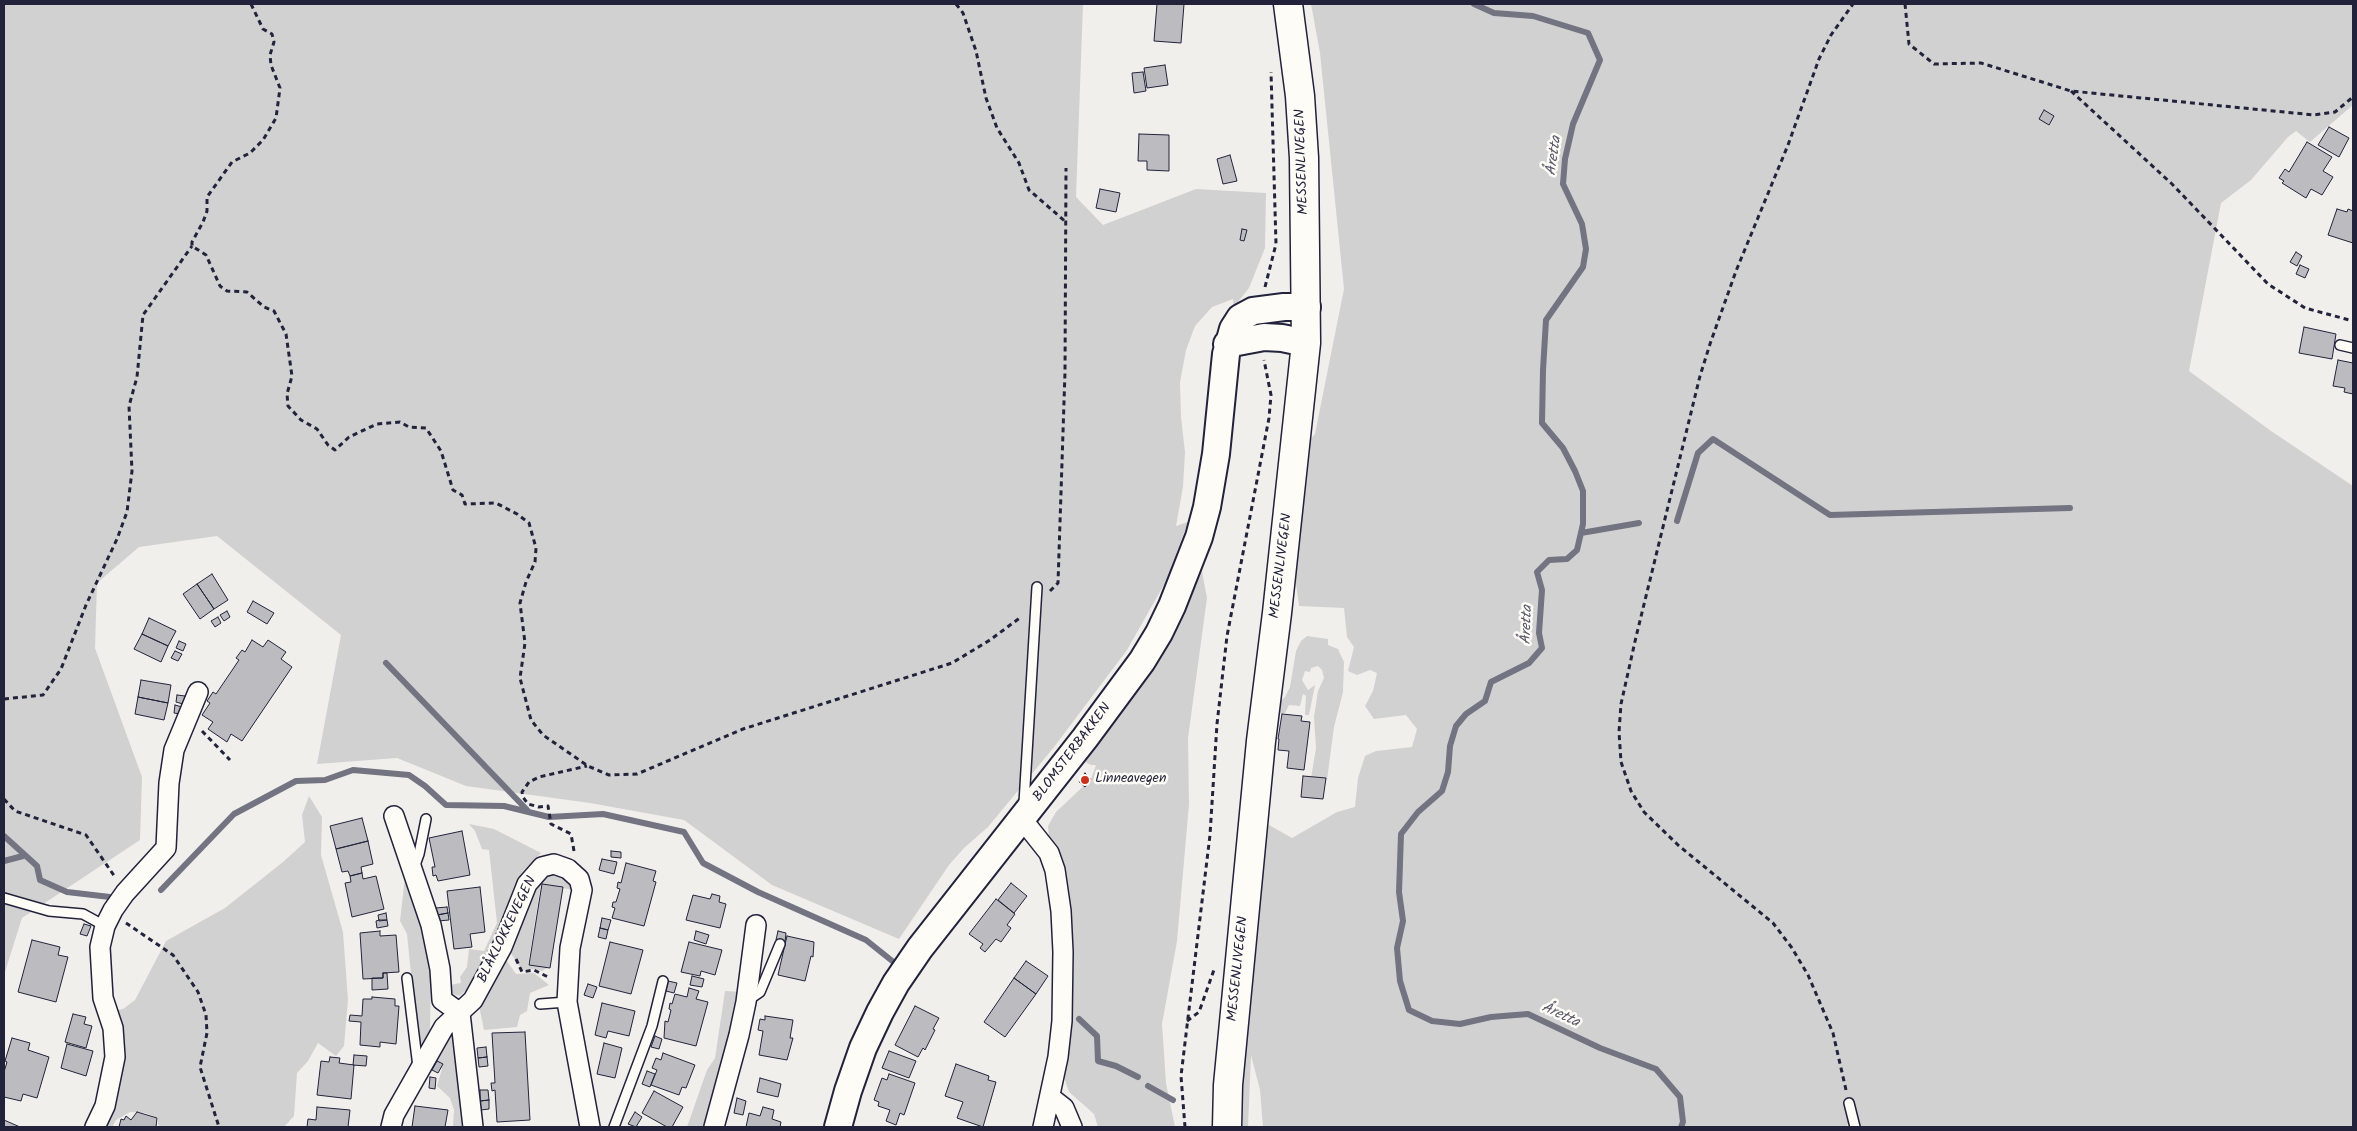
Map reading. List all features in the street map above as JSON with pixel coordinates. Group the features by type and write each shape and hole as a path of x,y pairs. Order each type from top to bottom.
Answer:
{"main road":[{"name":"MESSENLIVEGEN","path":"1227,1127 1228,1085 1261,741 1290,499 1306,343 1304,158 1300,96 1288,4"}],"street":[{"name":"BLOMSTERBAKKEN","path":"838,1127 848,1091 864,1048 880,1012 896,983 920,948 1022,819 1142,661 1159,633 1172,606 1198,537 1207,507 1216,454 1227,344 1233,329 1240,318 1253,311 1284,307 1306,307"},
{"path":"1227,344 1264,337 1282,338 1306,343"},
{"path":"95,1127 105,1106 115,1057 112,1028 103,998 100,947 109,918 125,893 166,848 169,783 174,750 198,692"},
{"path":"394,816 431,925 440,969 442,1000 460,1013 473,1127"},
{"path":"1022,819 1049,853 1055,870 1061,912 1062,1021 1058,1057 1043,1127"},
{"name":"BLÅKLOKKEVEGEN","path":"391,1127 394,1115 444,1027 473,1000 502,947 520,898 534,874 542,867 554,864 568,868"},
{"path":"568,868 579,879 582,890 570,948 567,1002 590,1127"},
{"path":"714,1127 729,1076 746,1002 756,925"},
{"path":"1050,1097 1064,1108 1072,1127"}],"lane":[{"path":"2340,345 2353,348"},
{"path":"1022,819 1037,587"},
{"path":"413,871 419,854 426,819"},
{"path":"4,898 49,911 109,918"},
{"path":"746,1002 760,992 780,944"},
{"path":"407,978 418,1072"},
{"path":"614,1127 652,1026 663,981"},
{"path":"540,1004 567,1002"},
{"path":"1849,1103 1855,1127"}],"path":[{"path":"4,699 43,695 62,670 86,605 117,539 127,512 132,471 129,406 137,377 143,315 192,246 192,242 207,211 207,197 232,162 250,153 263,140 276,118 280,88 271,65 270,55 274,42 272,34 263,29 251,4"},
{"path":"956,4 963,13 976,51 986,98 997,128 1018,163 1030,190 1066,222"},
{"path":"1849,1103 1833,1033 1808,975 1792,948 1773,923 1678,845 1644,812 1631,791 1621,762 1619,732 1621,704 1636,637 1710,344 1736,271 1788,145 1819,58 1830,35 1853,4"},
{"path":"1905,4 1909,44 1934,64 1981,63 2071,91 2314,115 2335,112 2353,97"},
{"path":"1264,290 1276,244 1271,66"},
{"path":"2071,91 2172,184 2268,284 2306,308 2353,322"},
{"path":"192,246 206,255 220,286 227,291 247,292 264,306 274,311 280,319 286,334 292,376 287,394 288,406 301,420 317,428 328,445 336,450 349,438 377,424 400,422 409,427 426,428 440,451 453,490 462,495 465,504 496,503 529,523 536,548 535,562 526,582 520,603 524,643 520,678 526,707 531,720 543,735 588,766 609,776 637,774 742,728 952,663 990,640 1036,606 1058,583 1066,168"},
{"path":"1185,1127 1180,1076 1210,836 1217,724 1227,636 1269,418 1270,395 1264,351"},
{"path":"216,746 230,760"},
{"path":"568,868 574,852 571,834 552,824 548,806 539,807 528,804 523,798 522,792 528,782 539,777 588,766"},
{"path":"4,799 15,811 86,836 125,893"},
{"path":"109,918 127,924 173,955 198,992 206,1015 207,1034 200,1067 220,1127"},
{"path":"502,947 512,950 522,972 534,970 540,973"},
{"path":"1187,1021 1199,1012 1214,967 1224,963 1239,965"}],"shaded area":[{"path":"4,4 1083,4 1076,197 1103,225 1196,189 1266,193 1265,248 1249,288 1234,307 1233,299 1212,307 1195,326 1186,350 1180,382 1185,452 1183,487 1176,526 1188,522 1166,581 1127,650 1054,747 988,827 964,848 949,865 899,939 772,885 684,820 590,803 466,786 397,758 317,764 341,635 217,536 139,547 97,583 95,648 142,777 140,840 22,918 4,975"},
{"path":"1311,4 2353,4 2353,105 2310,142 2296,131 2288,137 2251,180 2221,203 2189,371 2271,431 2353,486 2353,1127 1852,1127 1848,1124 1846,1127 1263,1127 1260,1090 1251,1055 1248,1127 1237,1127 1265,834 1269,825 1292,838 1337,812 1355,807 1358,778 1365,756 1376,751 1412,747 1417,729 1406,715 1374,719 1365,706 1373,691 1377,673 1370,670 1357,675 1348,671 1354,647 1347,637 1344,608 1299,606 1293,560 1309,441 1315,434 1344,289 1320,53"},
{"path":"1200,561 1207,598 1188,738 1189,804 1177,941 1162,1024 1166,1083 1175,1127 1098,1127 1094,1114 1069,1092 1064,1077 1066,1060 1048,826 1056,812 1091,779 1096,765 1085,762"},
{"path":"1307,636 1328,639 1328,645 1338,649 1344,662 1343,692 1334,727 1327,780 1311,778 1316,748 1314,717 1318,691 1324,678 1322,670 1318,666 1311,668 1310,672 1305,671 1302,680 1308,690 1315,685 1309,715 1305,715 1306,696 1303,694 1300,706 1289,705 1285,713 1279,713 1274,727 1276,705 1285,697 1290,687 1296,651 1301,641"},
{"path":"309,796 322,817 321,855 343,932 348,1000 344,1046 336,1056 318,1043 308,1061 297,1073 294,1116 284,1127 162,1127 158,1125 158,1118 145,1113 130,1112 116,1120 112,1127 102,1127 119,1092 120,1070 114,1011 123,1009 135,1000 166,941 225,908 305,842 302,815"},
{"path":"469,824 494,829 541,853 522,872 514,886 490,953 473,985 459,996 453,994 449,985 461,983 460,977 467,967 469,949 484,951 497,923 489,850 482,849 475,831"},
{"path":"558,872 568,879 573,890 541,884 528,965 547,968 542,971 535,969 522,970 508,949 531,886 548,875"},
{"path":"405,877 423,930 431,971 430,1029 425,1049 419,1054 407,934 400,921"},
{"path":"504,957 516,974 534,973 549,985 530,993 527,1011 520,1015 517,1027 484,1030 478,1001"},
{"path":"725,991 742,992 707,1127 687,1127 707,1070 715,1058"},
{"path":"450,1033 454,1036 463,1127 453,1127 454,1110 450,1098 437,1086 442,1069 435,1062"}],"building":[{"path":"1157,4 1184,4 1181,43 1154,41"},
{"path":"1165,65 1168,85 1147,88 1144,68"},
{"path":"1143,72 1146,91 1134,93 1132,73"},
{"path":"2044,110 2054,116 2049,125 2039,119"},
{"path":"2329,127 2349,138 2339,157 2318,145"},
{"path":"1139,134 1169,135 1169,171 1147,170 1147,161 1138,161"},
{"path":"2307,142 2332,157 2323,171 2333,177 2322,195 2311,189 2306,198 2282,183 2284,181 2279,178 2285,169 2289,172"},
{"path":"1230,155 1237,181 1223,184 1217,159"},
{"path":"1100,189 1120,193 1116,212 1096,208"},
{"path":"2337,209 2347,212 2348,209 2353,211 2353,243 2328,235"},
{"path":"1242,229 1247,230 1244,241 1240,240"},
{"path":"2296,252 2302,256 2297,266 2290,262"},
{"path":"2300,265 2309,269 2305,278 2296,274"},
{"path":"2304,327 2336,334 2332,359 2299,353"},
{"path":"2338,360 2353,363 2353,394 2344,392 2345,388 2333,386"},
{"path":"212,574 228,600 214,609 197,584"},
{"path":"197,584 214,609 200,619 183,594"},
{"path":"253,601 274,613 267,624 247,612"},
{"path":"227,611 230,617 224,621 220,615"},
{"path":"218,617 221,623 215,627 211,621"},
{"path":"149,618 176,631 168,646 142,634"},
{"path":"142,634 168,646 161,662 134,649"},
{"path":"252,640 263,647 268,640 286,652 281,659 292,667 242,741 231,734 227,742 208,729 213,722 202,715 210,703 207,701 213,692 216,694 239,660 236,658 242,650 245,652"},
{"path":"179,641 186,644 183,651 176,648"},
{"path":"175,651 182,654 178,661 171,658"},
{"path":"141,680 171,685 168,703 138,697"},
{"path":"177,695 185,696 183,704 176,702"},
{"path":"138,697 168,703 164,720 135,714"},
{"path":"175,705 182,707 180,714 174,713"},
{"path":"1282,714 1302,716 1301,721 1310,722 1304,770 1287,768 1289,751 1278,750"},
{"name":"Linneavegen","path":"1085,773 1091,779 1085,787 1079,782"},
{"path":"1303,776 1326,778 1323,799 1301,797"},
{"path":"362,818 368,841 336,849 330,826"},
{"path":"462,831 470,875 438,881 436,875 433,876 432,867 435,867 429,838"},
{"path":"368,841 373,864 361,867 362,873 350,876 348,871 342,872 336,849"},
{"path":"611,851 621,852 621,858 611,857"},
{"path":"602,859 617,862 614,874 599,870"},
{"path":"626,863 656,871 653,881 656,882 644,926 612,918 615,908 612,907 613,902 616,902 620,889 617,888 618,882 621,883"},
{"path":"362,873 363,879 376,876 384,909 352,917 345,883 351,882 350,876"},
{"path":"1011,883 1027,896 1014,913 998,900"},
{"path":"542,884 563,887 550,968 529,965"},
{"path":"480,887 485,932 470,934 472,947 454,949 447,891"},
{"path":"712,894 720,896 719,902 726,904 720,928 686,920 693,895 710,899"},
{"path":"996,899 1015,914 1007,925 1011,928 1001,942 996,939 985,952 980,948 983,944 969,934"},
{"path":"447,907 448,913 437,915 436,908"},
{"path":"386,913 387,920 379,921 378,915"},
{"path":"448,913 449,920 438,921 437,915"},
{"path":"602,918 611,920 608,930 600,928"},
{"path":"387,920 388,926 377,928 376,921"},
{"path":"84,924 91,926 87,936 80,934"},
{"path":"600,928 608,930 606,939 598,937"},
{"path":"380,931 380,936 396,935 399,972 383,973 383,978 363,979 360,933"},
{"path":"696,931 709,935 706,944 694,940"},
{"path":"778,931 786,933 785,942 776,940"},
{"path":"787,936 814,942 813,957 811,956 805,981 778,975"},
{"path":"32,940 60,947 58,955 68,957 56,1002 18,992"},
{"path":"610,942 643,950 631,994 599,986"},
{"path":"689,942 722,950 715,975 701,971 700,976 681,972"},
{"path":"1026,961 1048,976 1036,994 1014,978"},
{"path":"383,973 387,973 388,989 372,990 372,978 383,978"},
{"path":"692,976 704,979 702,987 690,985"},
{"path":"1014,978 1036,994 1005,1037 984,1022"},
{"path":"668,981 677,983 674,993 666,991"},
{"path":"588,984 597,987 593,998 584,995"},
{"path":"689,988 699,991 696,999 708,1002 696,1046 664,1038 665,1021 668,1022 671,1010 669,1009 670,1003 672,1004 675,994 687,997"},
{"path":"372,997 395,999 395,1006 399,1006 396,1044 380,1042 380,1047 360,1045 361,1022 349,1021 350,1015 362,1016 363,999 372,999"},
{"path":"602,1003 635,1011 629,1036 608,1031 606,1038 595,1035"},
{"path":"915,1006 939,1018 925,1050 923,1048 918,1057 895,1045"},
{"path":"73,1014 86,1017 84,1024 92,1026 86,1048 65,1042"},
{"path":"765,1016 793,1020 790,1038 793,1038 787,1060 759,1055 763,1031 758,1030 760,1019 765,1020"},
{"path":"525,1032 530,1120 497,1122 495,1090 492,1091 491,1083 495,1083 492,1033"},
{"path":"655,1036 662,1039 659,1049 651,1047"},
{"path":"12,1038 30,1043 28,1050 49,1057 37,1098 23,1094 21,1101 4,1097 4,1072 7,1062 5,1061"},
{"path":"604,1043 622,1048 615,1078 597,1074"},
{"path":"67,1044 93,1051 86,1076 61,1068"},
{"path":"486,1047 487,1057 478,1058 477,1048"},
{"path":"889,1051 916,1061 909,1078 882,1068"},
{"path":"663,1053 695,1065 686,1088 682,1087 679,1095 651,1085 657,1070 652,1068 656,1058 661,1060"},
{"path":"354,1055 367,1056 366,1066 353,1065"},
{"path":"330,1057 340,1058 339,1063 354,1065 351,1099 317,1095 321,1061 329,1062"},
{"path":"487,1057 488,1066 479,1067 478,1058"},
{"path":"437,1061 443,1064 438,1073 432,1070"},
{"path":"956,1064 989,1076 988,1080 996,1082 983,1127 957,1118 963,1102 945,1096"},
{"path":"647,1071 655,1074 650,1087 642,1084"},
{"path":"889,1074 915,1083 904,1115 900,1113 896,1125 886,1121 890,1110 878,1106 879,1102 874,1100 882,1078 887,1080"},
{"path":"430,1077 436,1078 435,1089 429,1088"},
{"path":"760,1078 781,1084 778,1097 757,1092"},
{"path":"480,1090 488,1090 489,1100 480,1101"},
{"path":"654,1091 683,1107 672,1127 667,1127 642,1113"},
{"path":"737,1098 746,1101 743,1115 734,1113"},
{"path":"489,1100 489,1109 481,1110 480,1101"},
{"path":"415,1106 448,1110 445,1127 412,1127"},
{"path":"317,1107 350,1110 348,1127 307,1127 308,1119 316,1120"},
{"path":"763,1107 774,1110 772,1119 781,1122 780,1127 746,1127 749,1113 760,1116"},
{"path":"137,1112 157,1118 156,1127 119,1127 121,1119 124,1120 126,1116 131,1120"},
{"path":"635,1112 642,1117 636,1127 628,1124"},
{"path":"4,1120 20,1127 4,1127"}],"waterway":[{"name":"Åretta","path":"1474,4 1494,13 1533,16 1588,33 1600,60 1573,124 1565,159 1563,184 1582,224 1586,249 1583,267 1546,320 1543,370 1542,423 1563,448 1575,471 1583,491 1583,524 1577,550 1567,559 1549,560 1537,572 1542,590 1539,633 1542,648 1529,663 1491,682 1485,701 1466,714 1456,726 1450,746 1448,772 1442,791 1418,812 1401,834 1399,892 1403,921 1397,948 1400,981 1409,1010 1432,1021 1460,1024 1491,1017 1528,1014 1600,1048 1656,1069 1680,1097 1683,1122 1681,1127"},
{"path":"1677,521 1698,453 1713,439 1830,515 2070,508"},
{"path":"1581,533 1639,523"},
{"path":"386,663 529,812"},
{"path":"161,890 234,814 296,781 325,780 353,770 409,775 425,786 446,805 504,806 549,817 603,814 684,832 703,863 758,892 866,940 896,964"},
{"path":"4,836 37,866 40,880 67,892 110,897"},
{"path":"4,861 23,856"},
{"path":"1079,1019 1097,1036 1098,1061 1116,1066 1138,1077"},
{"path":"1148,1086 1173,1100"}],"place":[{"name":"Linneavegen","path":"1085,780"}]}
